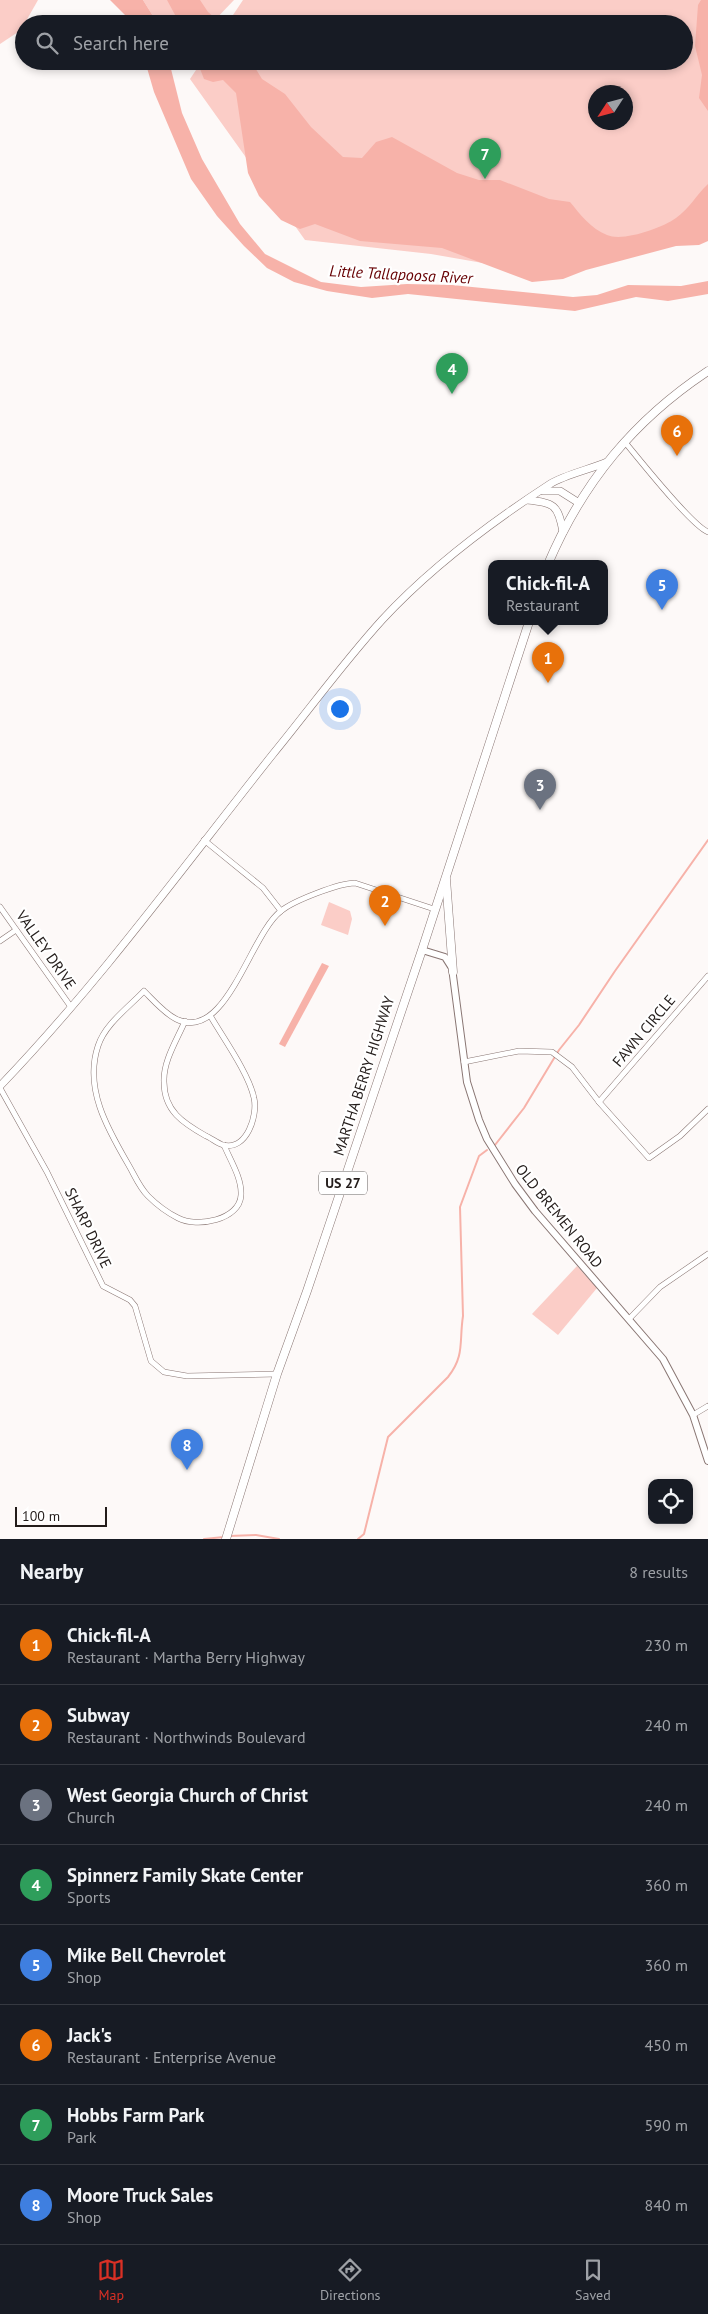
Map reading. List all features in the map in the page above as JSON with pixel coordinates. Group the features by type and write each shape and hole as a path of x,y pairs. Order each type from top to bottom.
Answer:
{"main road":[{"path":"550,560 579,503 624,441 668,399 708,371"},
{"path":"0,1087 71,1007 381,621 404,597 449,558 526,500 607,462"},
{"path":"552,487 579,503"},
{"path":"526,500 554,506 560,514 563,532"},
{"name":"MARTHA BERRY HIGHWAY","path":"226,1539 277,1374 307,1291 422,950 528,625"},
{"path":"446,875 453,972"}],"street":[{"path":"624,441 687,513 708,532"},
{"path":"204,840 263,888 280,911"},
{"path":"185,1021 164,1068 163,1084 167,1100 182,1122 224,1145 240,1181 242,1196 237,1208 210,1222 180,1220 161,1207 141,1187 101,1114 95,1094 94,1076 98,1046 106,1030 144,991 162,1009 177,1019 185,1021 192,1023 211,1016 219,1008 240,976 259,938 280,911 342,883 355,883 434,910"},
{"name":"VALLEY DRIVE","path":"0,907 71,1007"},
{"path":"0,941 16,930"},
{"path":"422,950 445,957 453,972"},
{"name":"OLD BREMEN ROAD","path":"453,972 464,1062 472,1100 479,1120 496,1155 540,1217 630,1318 663,1359 693,1415 708,1461"},
{"name":"FAWN CIRCLE","path":"599,1102 708,976"},
{"path":"211,1016 247,1080 254,1097 254,1120 249,1131 240,1140 224,1145"},
{"path":"464,1062 518,1051 552,1052 571,1067 648,1158 680,1136 708,1109"},
{"name":"SHARP DRIVE","path":"0,1087 47,1172 103,1286 130,1300 135,1306 150,1361 158,1369 172,1375 277,1374"},
{"path":"630,1318 660,1287 708,1254"},
{"path":"693,1415 708,1406"}],"shaded area":[{"path":"0,0 38,0 30,15 15,15 15,34 0,44"},
{"path":"110,0 143,0 152,15 125,15"},
{"path":"143,0 234,0 220,15 152,15"},
{"path":"167,0 200,0 212,15 175,15"},
{"path":"243,0 708,0 708,235 552,275 431,254 305,240 190,79 196,70 693,70 693,15 233,15"},
{"path":"701,0 708,0 708,111 699,98 702,75 695,46 698,5"},
{"path":"148,70 171,70 182,113 202,159 240,224 265,254 321,282 361,287 407,284 452,285 573,297 597,295 628,285 681,286 708,281 708,294 668,301 636,297 575,311 408,294 372,298 327,291 294,282 267,268 217,216 191,179 154,92"},
{"path":"200,70 256,70 262,79 285,94 311,127 343,157 362,158 376,142 392,137 457,173 479,180 500,180 549,199 570,202 591,225 601,232 614,237 642,233 670,222 685,210 708,184 708,241 699,245 676,246 586,270 563,279 532,282 442,248 360,241 315,224 300,229 281,220 259,196 248,173 236,93 223,80 213,82 204,79"},
{"path":"329,902 350,911 352,919 348,935 321,925"},
{"path":"322,963 329,966 285,1047 279,1044"},
{"path":"577,1266 597,1288 558,1335 532,1314"}],"waterway":[{"path":"495,1145 524,1108 559,1050 579,1025 708,840"},
{"path":"358,1539 364,1534 388,1437 448,1377 457,1362 463,1316 460,1207 479,1156 487,1150"},
{"path":"229,1536 256,1535 279,1539"},
{"path":"204,1539 224,1537"}],"place":[{"name":"Hobbs Farm Park","path":"485,179"},
{"name":"Spinnerz Family Skate Center","path":"452,394"},
{"name":"Jack's","path":"677,456"},
{"name":"Mike Bell Chevrolet","path":"662,610"},
{"name":"Chick-fil-A","path":"548,683"},
{"name":"West Georgia Church of Christ","path":"540,810"},
{"name":"Subway","path":"385,926"},
{"name":"Moore Truck Sales","path":"187,1470"}],"water label":[{"name":"Little Tallapoosa River","path":"401,274"}]}
